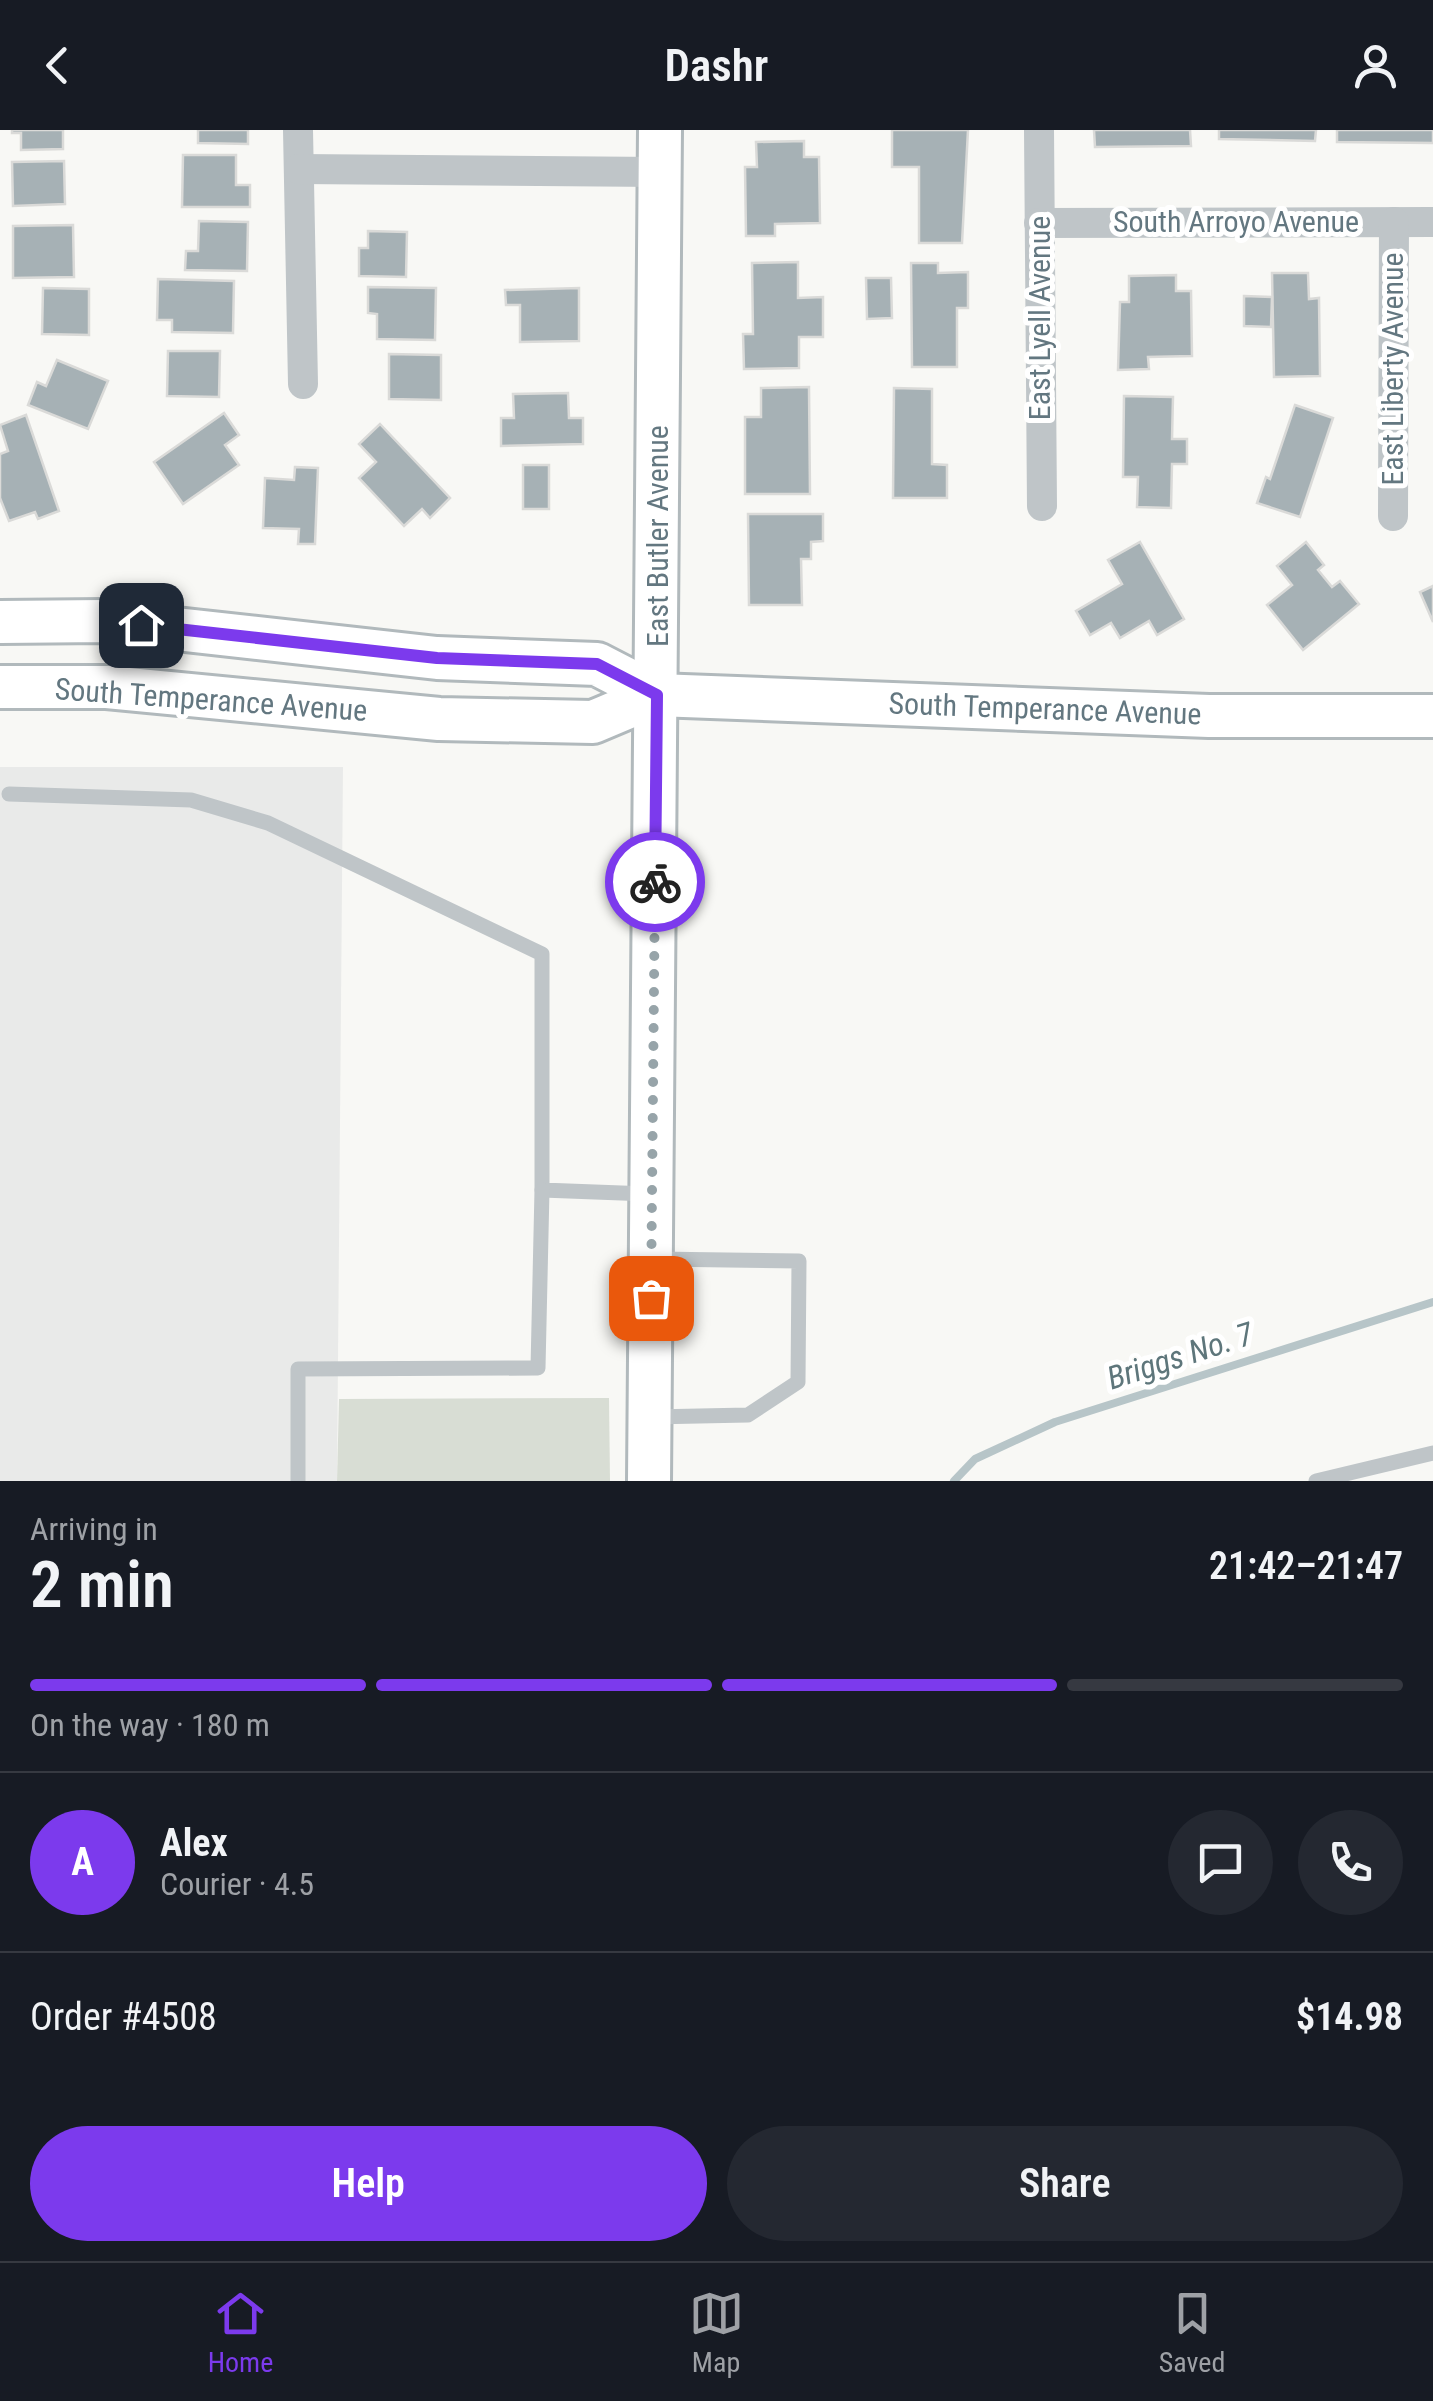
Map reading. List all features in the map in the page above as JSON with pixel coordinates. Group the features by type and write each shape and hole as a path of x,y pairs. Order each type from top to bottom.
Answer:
{"main road":[{"name":"East Butler Avenue","path":"649,1481 660,130"},
{"name":"South Temperance Avenue","path":"0,622 104,621 437,658 597,664 657,695"},
{"name":"South Temperance Avenue","path":"0,687 107,687 439,719 593,722 657,695 1209,716 1433,716"}],"street":[{"path":"298,130 304,384"},
{"name":"East Lyell Avenue","path":"1039,130 1042,506"},
{"path":"299,169 660,172"},
{"name":"East Liberty Avenue","path":"1393,516 1394,222"},
{"name":"South Arroyo Avenue","path":"1039,223 1433,222"}],"lane":[{"path":"10,794 191,800 268,823 542,954 538,1368 298,1369 298,1481"},
{"path":"542,1190 652,1194"},
{"path":"650,1417 748,1415 798,1382 800,1261 651,1258"},
{"path":"1316,1481 1433,1453"}],"shaded area":[{"path":"0,767 343,767 337,1481 0,1481"},
{"path":"609,1398 610,1481 337,1481 339,1399"}],"building":[{"path":"12,130 63,130 63,149 21,150 21,133"},
{"path":"198,130 248,130 248,144 198,143"},
{"path":"892,130 968,130 962,243 919,243 919,167 892,167"},
{"path":"1094,130 1190,130 1191,146 1095,147"},
{"path":"1219,130 1316,130 1315,141 1219,139"},
{"path":"1337,130 1433,130 1433,143 1337,142"},
{"path":"804,141 804,157 819,157 820,223 775,224 775,236 746,236 745,167 757,167 756,142"},
{"path":"183,155 236,155 236,185 250,185 250,207 182,207"},
{"path":"64,161 65,204 13,206 12,162"},
{"path":"199,221 248,222 247,271 185,270 186,251 198,251"},
{"path":"73,225 74,277 13,278 13,226"},
{"path":"368,231 407,232 406,277 359,276 359,248 368,248"},
{"path":"798,262 798,298 823,297 823,337 799,337 799,368 744,369 743,334 753,334 752,263"},
{"path":"911,263 938,263 938,273 968,272 968,308 957,308 957,367 912,367"},
{"path":"1272,273 1308,273 1309,299 1319,298 1320,376 1274,377"},
{"path":"1176,275 1176,291 1191,291 1192,356 1148,357 1149,369 1118,370 1120,302 1129,302 1129,276"},
{"path":"866,278 891,278 892,318 867,319"},
{"path":"158,279 234,281 233,333 172,332 172,320 157,320"},
{"path":"368,287 436,288 435,340 377,339 377,314 368,313"},
{"path":"43,288 89,289 89,335 42,334"},
{"path":"579,288 579,341 520,342 520,305 506,305 505,290"},
{"path":"1244,296 1272,297 1271,327 1244,326"},
{"path":"168,351 220,351 219,397 167,396"},
{"path":"389,354 441,355 441,400 389,399"},
{"path":"57,360 108,381 88,429 28,405 37,382 46,386"},
{"path":"809,387 810,494 745,494 745,417 761,417 761,388"},
{"path":"894,388 932,389 932,464 947,465 947,498 893,498"},
{"path":"568,393 569,418 583,418 583,444 501,446 501,418 514,418 513,394"},
{"path":"1124,396 1173,397 1172,439 1187,439 1187,464 1172,464 1171,508 1137,507 1138,477 1123,477"},
{"path":"1295,405 1333,418 1300,517 1257,503 1266,477 1270,479"},
{"path":"224,413 239,435 225,445 239,465 183,504 154,462"},
{"path":"26,415 59,511 38,519 35,512 9,521 0,498 0,454 8,451 0,425"},
{"path":"380,424 450,498 430,518 422,509 404,526 359,478 376,462 359,444"},
{"path":"523,465 549,465 549,509 523,509"},
{"path":"295,467 318,468 315,544 298,544 299,529 263,528 265,478 294,480"},
{"path":"748,514 823,514 823,541 811,542 811,559 801,559 802,605 749,605"},
{"path":"1140,542 1184,619 1157,635 1149,621 1120,638 1111,623 1090,635 1076,611 1122,584 1108,560"},
{"path":"1306,542 1324,565 1318,570 1332,587 1340,581 1359,604 1303,650 1267,605 1292,585 1277,566"},
{"path":"1433,586 1433,622 1420,592"}],"waterway":[{"name":"Briggs No. 7","path":"954,1481 975,1459 1055,1422 1433,1302"}],"way so far":[{"path":"651,1298 655,882"}],"route":[{"path":"141,625 437,658 597,664 657,695 655,882"}]}
